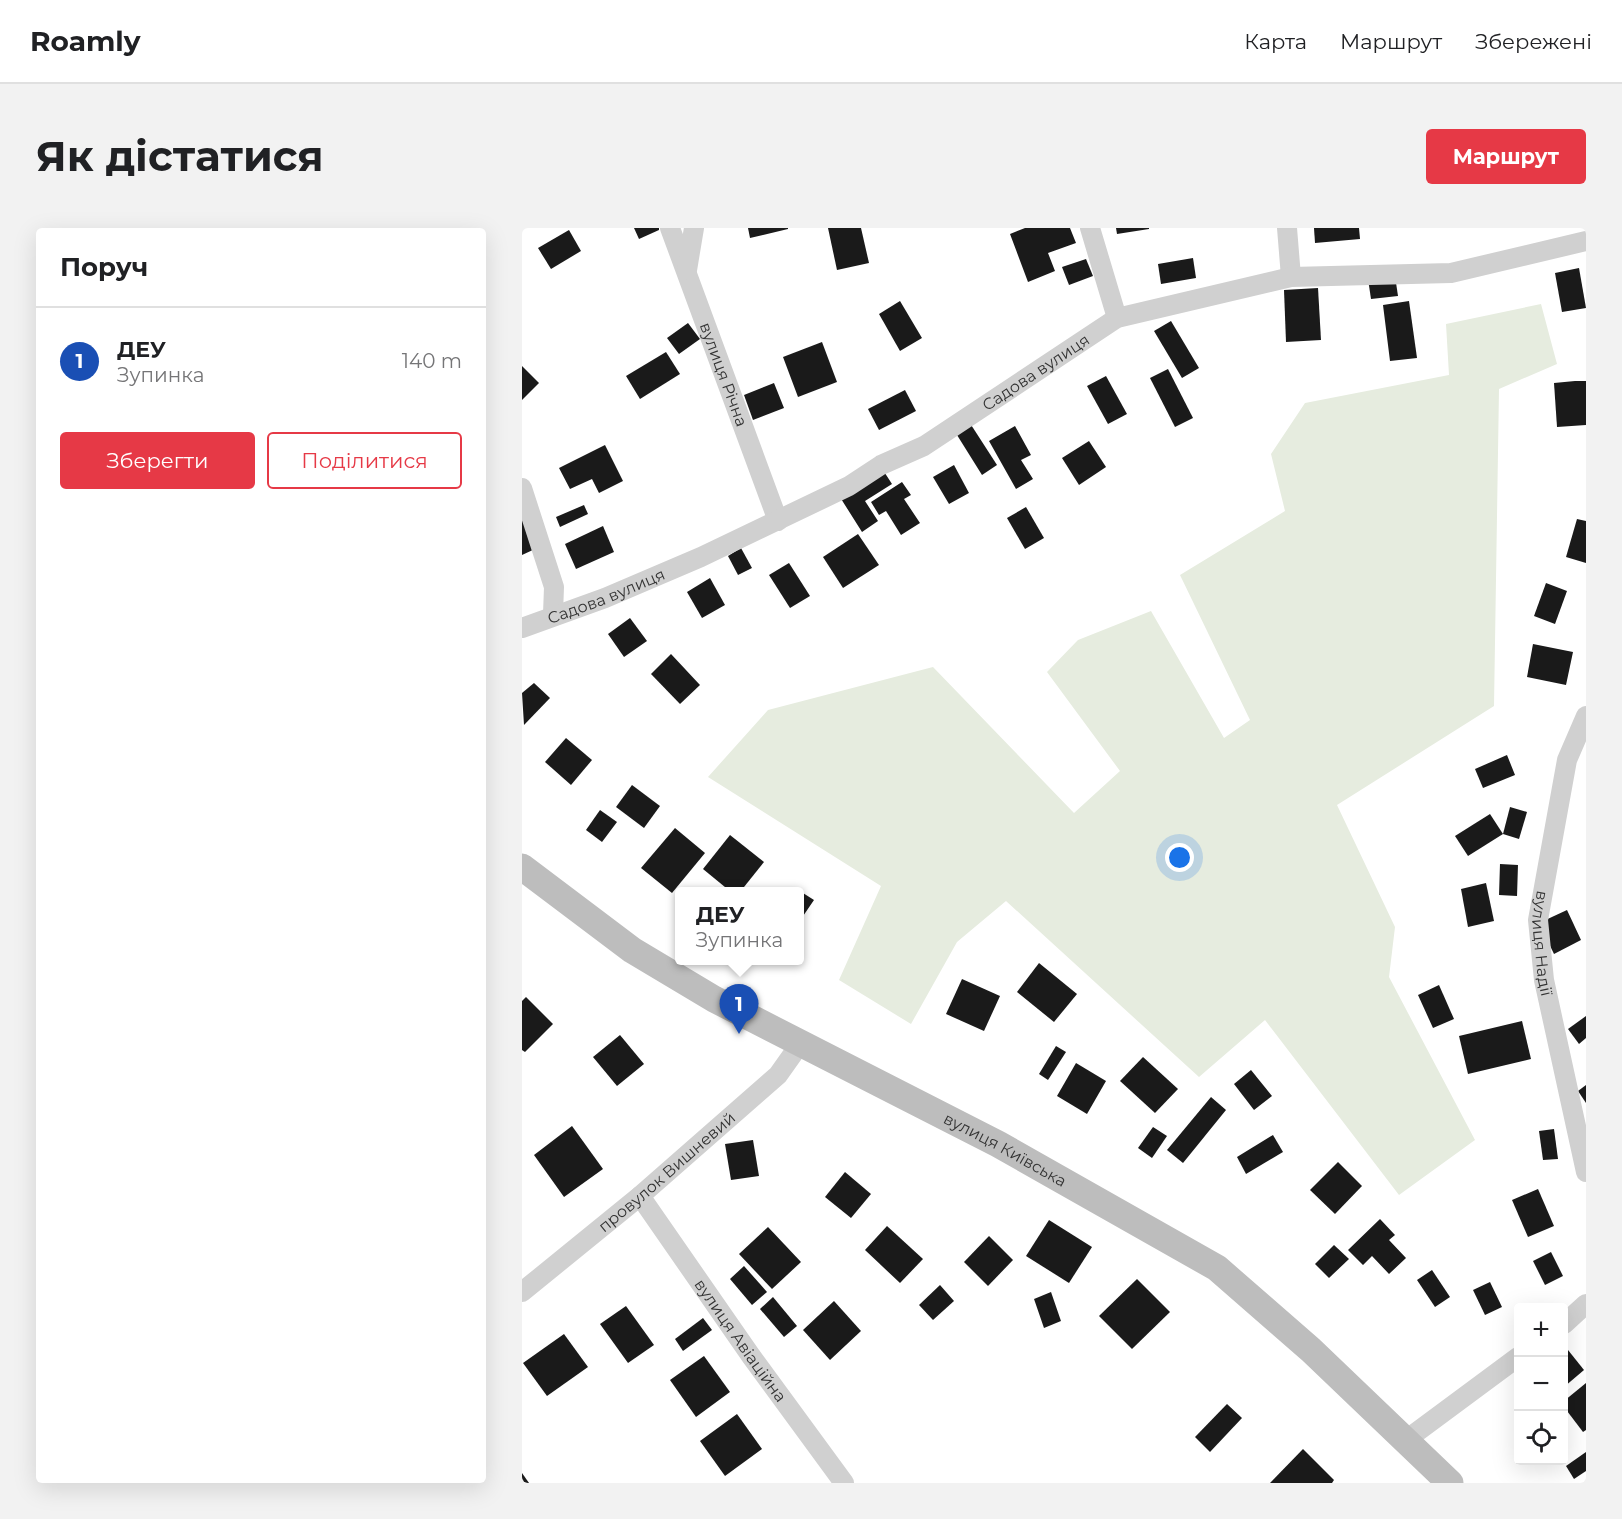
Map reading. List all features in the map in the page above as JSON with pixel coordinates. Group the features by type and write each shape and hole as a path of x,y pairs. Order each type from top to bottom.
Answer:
{"street":[{"name":"вулиця Річна","path":"670,228 778,521"},
{"path":"687,272 694,228"},
{"path":"1090,228 1117,318"},
{"path":"1287,228 1291,277"},
{"name":"Садова вулиця","path":"522,628 554,614 605,598 778,521 849,486 881,465 924,446 1117,318 1291,277 1451,273 1586,241"},
{"path":"522,488 554,587 554,614"},
{"name":"вулиця Надії","path":"1586,717 1567,760 1538,920 1544,980 1586,1172"},
{"name":"вулиця Київська","path":"522,867 632,950 714,999 998,1144 1217,1268 1311,1350 1450,1483"},
{"name":"провулок Вишневий","path":"522,1292 640,1196 778,1075 800,1044"},
{"name":"вулиця Авіаційна","path":"640,1196 751,1356 844,1483"},
{"path":"1568,1320 1586,1305"},
{"path":"1406,1440 1514,1360"}],"shaded area":[{"path":"1541,304 1557,364 1499,389 1494,706 1337,805 1395,927 1389,977 1475,1140 1399,1195 1265,1020 1199,1077 1006,901 957,942 911,1024 839,980 881,886 708,777 768,710 933,667 1074,813 1120,771 1047,672 1078,640 1151,611 1224,738 1250,720 1180,575 1285,511 1271,454 1305,403 1449,375 1446,324"}],"building":[{"path":"634,228 659,228 659,230 639,239"},
{"path":"748,228 788,228 788,229 750,238"},
{"path":"828,228 861,228 869,263 837,270"},
{"path":"1025,228 1070,228 1076,243 1048,253 1055,271 1028,282 1010,234"},
{"path":"1116,228 1149,228 1149,229 1117,234"},
{"path":"1314,228 1359,228 1360,239 1315,243"},
{"path":"569,230 581,251 551,269 538,248"},
{"path":"1193,258 1196,278 1161,284 1158,264"},
{"path":"1086,259 1093,276 1069,285 1062,267"},
{"path":"1579,268 1586,308 1562,312 1555,273"},
{"path":"1395,276 1398,296 1371,299 1368,279"},
{"path":"1318,288 1321,340 1286,342 1284,290"},
{"path":"900,301 922,338 900,351 879,314"},
{"path":"1409,301 1417,358 1390,361 1383,305"},
{"path":"1171,321 1199,368 1182,378 1154,331"},
{"path":"688,323 700,339 679,354 667,338"},
{"path":"822,342 837,382 798,397 783,357"},
{"path":"666,352 680,374 640,399 626,376"},
{"path":"522,366 539,383 522,400"},
{"path":"1168,369 1193,418 1175,427 1150,378"},
{"path":"1106,376 1127,414 1108,424 1087,386"},
{"path":"1586,381 1586,425 1557,427 1554,383"},
{"path":"774,383 784,408 753,420 744,395"},
{"path":"905,390 916,411 879,430 868,409"},
{"path":"966,417 997,465 982,475 952,427"},
{"path":"1015,426 1031,455 1021,460 1033,479 1016,489 989,441"},
{"path":"1089,441 1106,467 1079,485 1062,458"},
{"path":"605,445 623,481 599,493 592,479 570,489 559,468"},
{"path":"954,465 969,493 949,504 933,477"},
{"path":"881,467 892,484 865,501 878,521 862,532 838,494"},
{"path":"902,482 911,495 904,499 920,523 901,535 886,511 879,515 871,502"},
{"path":"584,505 588,514 560,527 556,517"},
{"path":"1026,507 1044,538 1025,549 1007,518"},
{"path":"522,519 535,549 522,555"},
{"path":"1577,519 1586,521 1586,563 1566,557"},
{"path":"603,526 614,552 576,569 565,544"},
{"path":"858,534 879,565 843,588 823,557"},
{"path":"741,548 752,568 738,575 728,556"},
{"path":"789,563 810,596 790,608 769,575"},
{"path":"710,578 725,605 702,618 687,592"},
{"path":"1546,583 1567,591 1555,624 1534,616"},
{"path":"630,618 647,641 624,657 608,634"},
{"path":"1533,644 1573,652 1566,685 1527,677"},
{"path":"671,654 700,685 680,704 651,674"},
{"path":"534,683 550,698 524,725 522,693"},
{"path":"566,738 592,760 571,785 545,762"},
{"path":"1507,755 1515,775 1483,788 1475,769"},
{"path":"632,785 660,806 644,828 616,807"},
{"path":"1510,807 1527,812 1519,839 1503,834"},
{"path":"600,810 617,822 602,842 586,830"},
{"path":"1490,814 1503,834 1468,856 1455,836"},
{"path":"675,828 705,853 672,893 641,868"},
{"path":"730,835 764,862 744,887 725,887 703,869"},
{"path":"1500,864 1518,865 1517,896 1499,895"},
{"path":"1486,883 1494,921 1468,927 1461,889"},
{"path":"804,894 814,900 804,915"},
{"path":"1567,910 1581,940 1554,954 1539,923"},
{"path":"1039,963 1077,994 1054,1022 1017,992"},
{"path":"962,979 1000,996 984,1031 946,1014"},
{"path":"1439,985 1454,1019 1433,1028 1418,995"},
{"path":"526,997 553,1024 525,1052 522,1050 522,1001"},
{"path":"1586,1016 1586,1038 1579,1044 1568,1029"},
{"path":"1522,1021 1531,1059 1468,1074 1459,1036"},
{"path":"620,1035 644,1064 617,1086 593,1057"},
{"path":"1056,1046 1066,1052 1048,1080 1039,1074"},
{"path":"1143,1057 1178,1089 1155,1113 1120,1081"},
{"path":"1076,1063 1106,1081 1087,1114 1057,1096"},
{"path":"1251,1070 1272,1096 1254,1110 1234,1084"},
{"path":"1586,1085 1586,1103 1578,1091"},
{"path":"1211,1097 1226,1110 1183,1163 1167,1150"},
{"path":"572,1126 603,1169 564,1197 534,1155"},
{"path":"1153,1127 1167,1136 1152,1158 1138,1148"},
{"path":"1554,1129 1558,1159 1543,1160 1539,1131"},
{"path":"1273,1135 1283,1152 1246,1174 1237,1157"},
{"path":"753,1140 759,1176 731,1180 725,1144"},
{"path":"1338,1162 1362,1186 1335,1214 1310,1190"},
{"path":"845,1172 871,1194 851,1218 825,1197"},
{"path":"1538,1189 1554,1226 1528,1237 1512,1200"},
{"path":"1380,1219 1395,1235 1389,1240 1406,1258 1389,1274 1372,1256 1363,1265 1348,1250"},
{"path":"1049,1220 1092,1247 1069,1283 1026,1256"},
{"path":"887,1226 923,1259 900,1283 865,1250"},
{"path":"768,1227 801,1262 772,1289 739,1254"},
{"path":"989,1236 1013,1260 988,1286 964,1262"},
{"path":"1334,1245 1349,1259 1329,1278 1315,1264"},
{"path":"1551,1252 1563,1276 1545,1285 1533,1261"},
{"path":"744,1266 767,1292 752,1305 730,1279"},
{"path":"1432,1270 1450,1297 1435,1307 1417,1280"},
{"path":"1137,1279 1170,1312 1132,1349 1099,1316"},
{"path":"1490,1282 1502,1307 1485,1315 1473,1290"},
{"path":"940,1285 954,1301 933,1320 919,1305"},
{"path":"1051,1292 1061,1321 1044,1328 1034,1299"},
{"path":"773,1297 797,1326 784,1337 760,1309"},
{"path":"834,1301 861,1331 830,1360 803,1330"},
{"path":"626,1306 654,1345 628,1363 600,1324"},
{"path":"703,1318 712,1330 683,1351 675,1339"},
{"path":"564,1334 588,1367 547,1396 523,1363"},
{"path":"1568,1350 1584,1370 1568,1384"},
{"path":"704,1356 730,1392 696,1417 670,1380"},
{"path":"1586,1383 1586,1430 1583,1432 1568,1412 1568,1398"},
{"path":"1227,1404 1242,1418 1210,1452 1195,1437"},
{"path":"737,1414 762,1449 725,1476 700,1441"},
{"path":"1303,1449 1334,1480 1332,1483 1270,1483"},
{"path":"1586,1452 1586,1471 1574,1479 1566,1466"},
{"path":"522,1473 529,1483 522,1483"}],"place":[{"name":"ДЕУ","path":"739,1034"}]}
